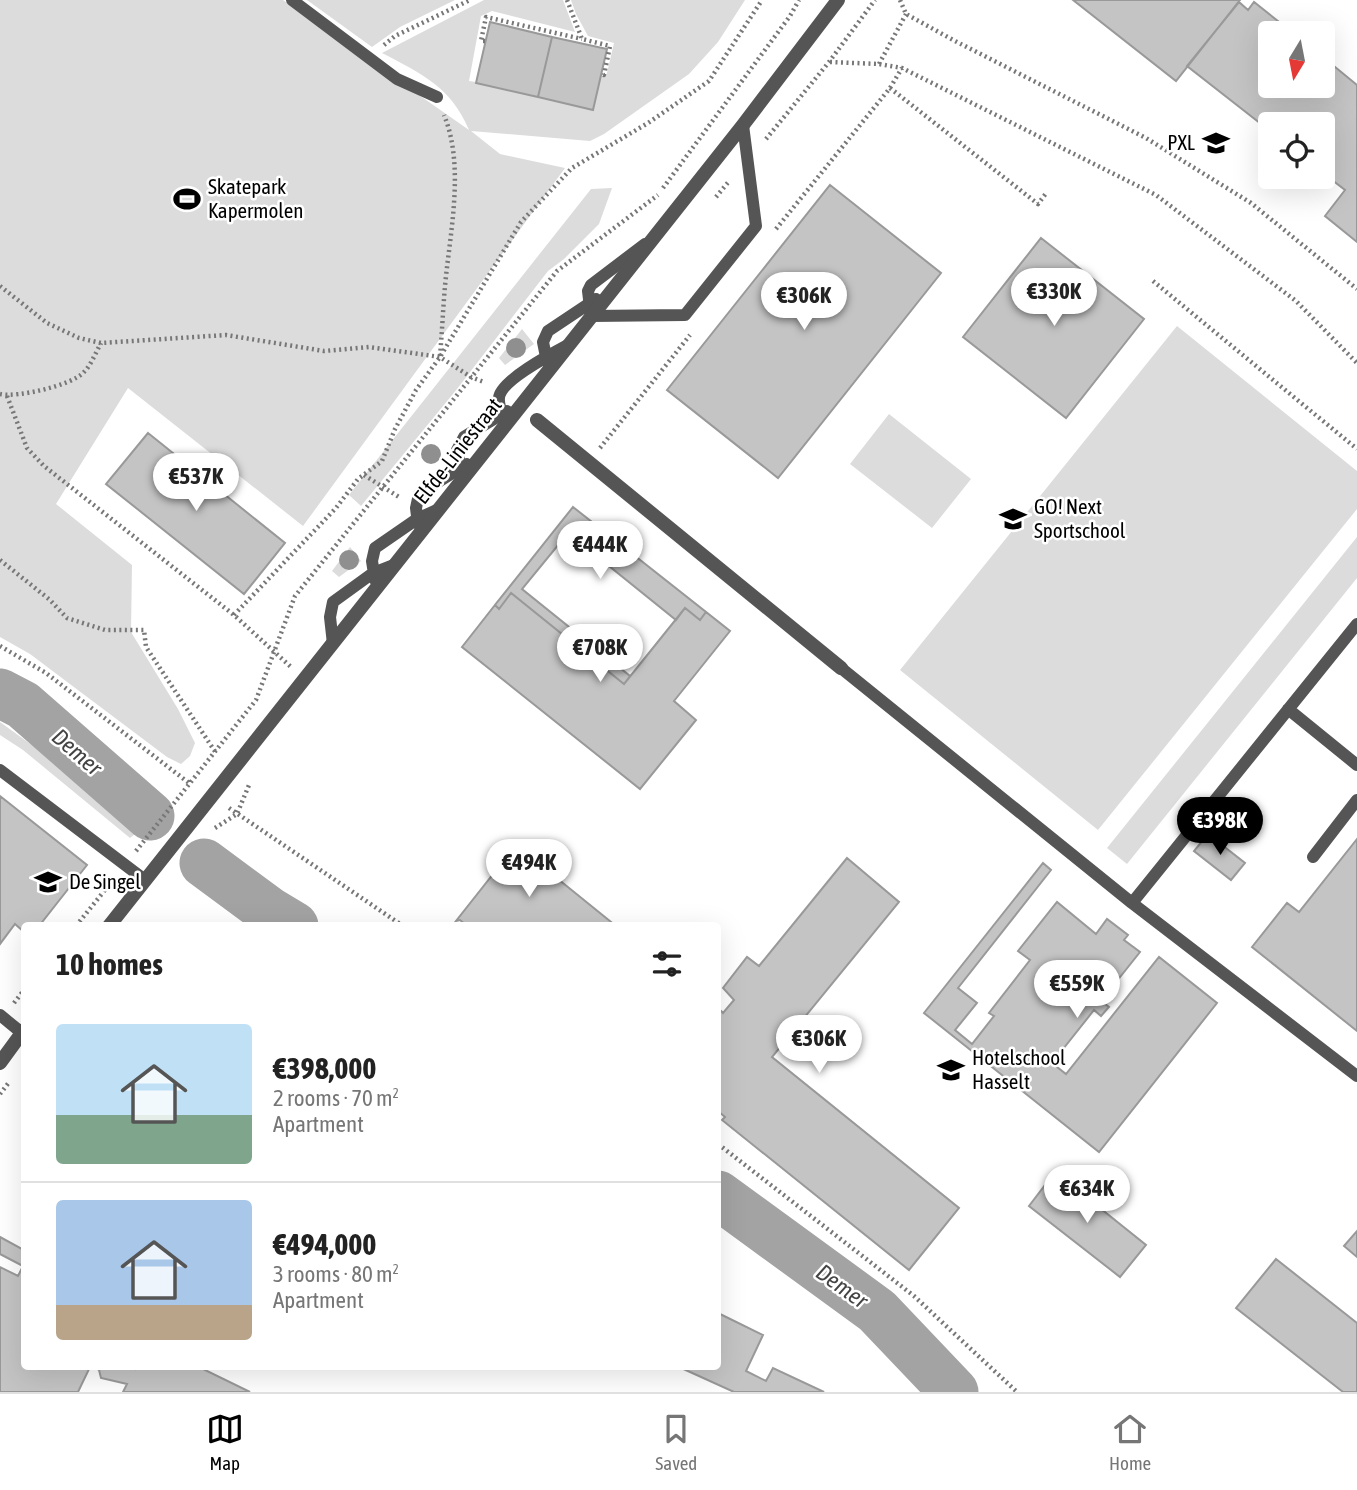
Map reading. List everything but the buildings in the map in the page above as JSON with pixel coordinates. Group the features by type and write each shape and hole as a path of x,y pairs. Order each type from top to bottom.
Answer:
{"street":[{"name":"Elfde-Liniestraat","path":"111,922 333,644 375,581 396,564 439,509 461,474 482,455 504,419 525,400 547,364 568,345 590,309 611,290 743,125 838,0"},
{"path":"537,420 841,668"},
{"path":"0,1063 21,1035"}],"lane":[{"path":"292,0 397,79 437,97"},
{"path":"419,534 416,508 419,494 461,474 457,450 464,436 504,419 499,398 504,386 547,364 543,342 548,331 590,309 685,315 756,226 743,125"},
{"path":"590,309 588,291 591,285 654,236"},
{"path":"333,644 330,617 332,602 375,581 372,561 375,548 416,519 439,509"},
{"path":"1132,903 1357,624"},
{"path":"841,668 1132,903 1357,1076"},
{"path":"1288,709 1357,765"},
{"path":"0,769 145,880"},
{"path":"1313,857 1357,800"},
{"path":"0,1015 21,1031"}],"path":[{"path":"369,58 395,36 470,0"},
{"path":"567,0 582,39"},
{"path":"234,615 336,508 358,479 382,460 416,390 440,357 521,222 572,168 648,123 709,81 762,0"},
{"path":"188,783 216,753 256,700 295,596 557,271 655,199 799,0"},
{"path":"864,13 875,0"},
{"path":"900,0 906,14 1146,138 1251,203 1357,289"},
{"path":"878,64 906,14"},
{"path":"485,41 481,41 486,17 610,46 604,75 602,74"},
{"path":"829,62 902,68 1156,195 1296,301 1357,363"},
{"path":"756,226 777,229 890,88 902,68"},
{"path":"890,88 1038,204 1047,192"},
{"path":"437,97 450,130 455,199 440,357"},
{"path":"1153,281 1357,449"},
{"path":"0,286 47,323 79,338 101,343 226,335 324,351 369,348 440,357 471,377"},
{"path":"589,462 692,332 685,315"},
{"path":"0,394 8,396 45,390 84,374 101,343"},
{"path":"8,396 27,448 44,466 234,615 274,654 305,679"},
{"path":"0,561 50,600 67,618 105,630 144,630 146,647 216,753"},
{"path":"0,646 46,674 188,783 212,796 397,922"},
{"path":"721,1146 914,1296 1017,1392"}],"shaded area":[{"path":"0,0 283,0 469,130 462,115 434,83 382,53 484,0 563,0 575,32 492,11 481,16 469,81 476,82 490,22 607,49 601,75 606,77 614,43 588,36 571,0 745,0 718,42 689,74 590,141 471,131 500,154 565,168 303,526 128,388 56,504 132,565 131,632 178,709 195,743 190,756 181,764 167,757 30,654 0,637"},
{"path":"307,0 455,0 400,27 372,47"},
{"path":"612,188 599,224 548,271 457,389 361,506 349,495 591,189"},
{"path":"1177,326 1357,471 1357,509 1098,830 900,670"},
{"path":"522,329 534,344 505,365 499,358"},
{"path":"889,414 971,479 932,528 850,464"},
{"path":"1357,537 1357,578 1127,864 1107,848"},
{"path":"350,547 361,561 339,577 332,571"},
{"path":"0,722 69,772 140,830 130,838 23,750 0,735"}],"waterway":[{"name":"Demer","path":"0,693 23,705 150,816"},
{"name":"Demer","path":"204,863 287,922"},
{"name":"Demer","path":"721,1197 877,1311 954,1392"}],"place":[{"name":"PXL","path":"1216,143"},
{"name":"Skatepark Kapermolen","path":"187,199"},
{"name":"GO! Next Sportschool","path":"1013,519"},
{"name":"De Singel","path":"48,882"},
{"name":"Hotelschool Hasselt","path":"951,1070"}]}
